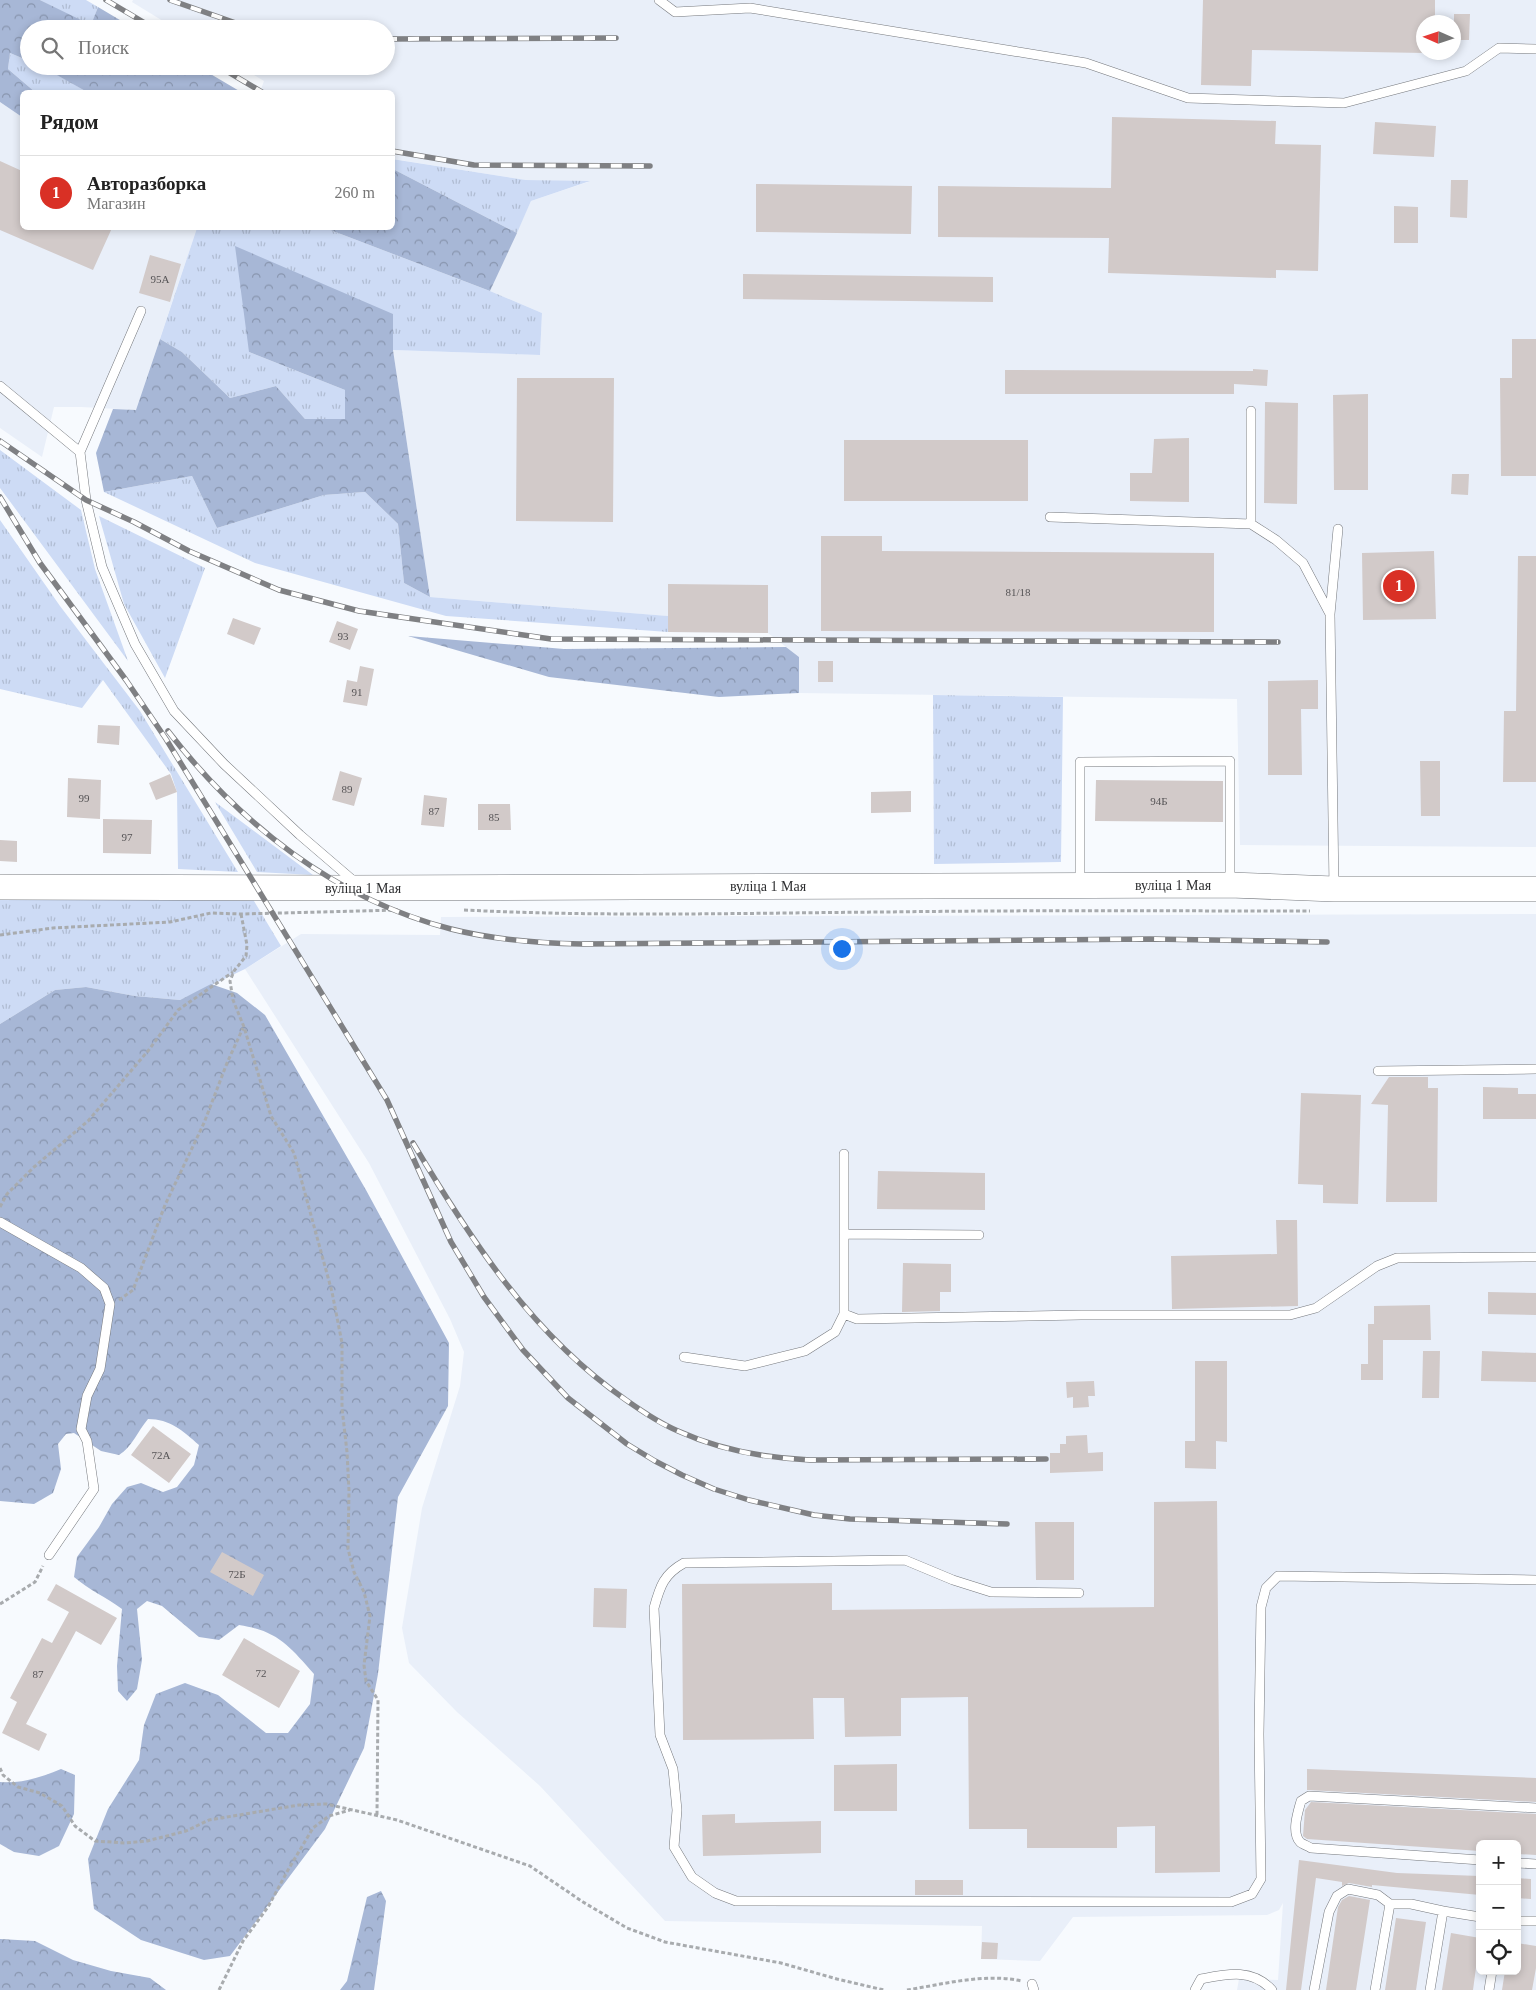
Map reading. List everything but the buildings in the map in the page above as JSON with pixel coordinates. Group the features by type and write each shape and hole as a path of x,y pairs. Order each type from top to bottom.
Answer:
{"street":[{"name":"вуліца 1 Мая","path":"0,887 362,888 1230,885 1334,889 1536,889"}],"lane":[{"path":"659,0 675,12 750,8 1086,63 1188,98 1344,103 1466,70 1499,48 1536,49"},
{"path":"141,311 80,452 86,500 102,567 135,644 174,711 224,764 300,835 362,888"},
{"path":"0,386 80,452"},
{"path":"1251,411 1251,524"},
{"path":"1050,516 1251,524 1276,540 1303,563 1330,614"},
{"path":"1334,889 1330,614 1338,529"},
{"path":"1080,885 1080,762 1230,761 1230,885"},
{"path":"1378,1071 1536,1068"},
{"path":"684,1357 745,1366 805,1351 835,1332 844,1314 844,1154"},
{"path":"0,1222 82,1268 104,1288 110,1304 100,1369 87,1396 81,1429 87,1441 94,1488 49,1555"},
{"path":"844,1234 979,1235"},
{"path":"844,1314 857,1319 1082,1315 1290,1315 1316,1308 1376,1266 1397,1258 1536,1257"},
{"path":"1079,1593 991,1592 953,1580 905,1560 684,1562 672,1570 659,1588 654,1608 660,1735 673,1769 677,1810 674,1847 692,1877 715,1893 736,1901 1230,1902 1252,1894 1261,1879 1259,1734 1261,1607 1266,1588 1278,1576 1536,1580"},
{"path":"1476,1860 1311,1848 1300,1842 1296,1832 1297,1814 1301,1801 1309,1796 1536,1808"},
{"path":"1521,1863 1536,1864"},
{"path":"1314,1990 1329,1912 1337,1896 1348,1889 1378,1895 1390,1904 1410,1904 1476,1916"},
{"path":"1375,1990 1390,1904"},
{"path":"1430,1990 1442,1911"},
{"path":"1521,1921 1536,1921"},
{"path":"1194,1990 1201,1980 1226,1974 1256,1976 1272,1990"},
{"path":"1489,1990 1491,1975"}],"path":[{"path":"0,935 53,928 170,922 211,913 394,911 404,908"},
{"path":"458,910 618,915 967,911 1319,911"},
{"path":"0,1207 7,1194 27,1174 88,1121 148,1051 178,1010 234,971 246,956 247,945 241,914"},
{"path":"234,971 230,981 233,1000 244,1027 271,1116 294,1153 332,1292 342,1343 342,1408 349,1491 348,1549 354,1572 364,1592 370,1616 364,1665 366,1681 378,1700 377,1815"},
{"path":"110,1304 133,1290 162,1213 204,1123 227,1063 244,1027"},
{"path":"0,1604 35,1582 49,1555"},
{"path":"0,1768 3,1775 18,1787 40,1793 62,1806 75,1826 96,1841 110,1843 148,1841 186,1831 210,1820 299,1805 326,1804 397,1820 530,1866 627,1928 665,1942 781,1963 884,1990"},
{"path":"219,1990 243,1941 268,1907 313,1828 329,1816 352,1809"},
{"path":"907,1990 966,1981 1006,1978 1033,1987"}],"shaded area":[{"path":"133,0 1536,0 1536,847 1240,845 1237,699 799,693 799,657 768,633 668,632 667,616 430,597 393,350 540,355 542,313 490,291 531,201 588,182 526,180 395,159 395,90 261,90 264,81 254,75 395,75 395,20 161,20 132,2"},
{"path":"0,102 20,116 20,230 196,230 136,410 54,407 42,457 0,428"},
{"path":"1536,914 1536,1990 1237,1990 1239,1979 1278,1980 1283,1903 1279,1910 1267,1915 1073,1917 1040,1961 981,1959 982,1926 665,1921 540,1786 457,1712 409,1663 402,1628 422,1508 460,1386 464,1352 450,1319 369,1163 245,969 301,934 440,935 441,917"}],"green space":[{"path":"0,0 40,0 81,20 20,20 20,57 10,53 8,69 33,90 20,90 20,116 0,102"},
{"path":"40,0 86,0 98,7 93,20 79,20"},
{"path":"98,7 120,20 93,20"},
{"path":"10,53 20,57 20,75 58,75 84,90 33,90 8,69"},
{"path":"57,75 212,75 238,90 83,90"},
{"path":"395,159 526,180 590,181 531,201 517,233 395,170"},
{"path":"395,170 517,233 490,291 330,230 395,230"},
{"path":"196,230 330,230 490,291 542,313 540,355 393,350 393,314 249,352 345,390 346,419 305,419 276,386 230,398 182,352 160,339"},
{"path":"235,246 393,314 393,350 430,597 404,583 398,524 365,492 324,495 217,528 192,476 104,492 96,453 113,409 136,410 160,339 182,352 230,398 276,386 305,419 345,419 345,390 249,352"},
{"path":"0,450 81,510 95,569 128,661 0,488"},
{"path":"192,476 217,528 324,495 365,492 398,524 404,583 430,597 668,616 668,632 446,616 255,563 104,492"},
{"path":"99,516 205,568 165,678 124,604"},
{"path":"0,520 60,606 140,711 238,872 178,869 177,792 171,774 103,680 82,708 0,689"},
{"path":"408,636 564,649 786,647 799,657 799,693 719,697 549,677"},
{"path":"933,695 1063,697 1061,862 934,864"},
{"path":"215,802 313,875 257,872"},
{"path":"251,896 281,946 245,969 180,1000 135,996 86,987 55,990 0,1024 0,899"},
{"path":"211,984 237,993 265,1015 366,1190 449,1343 448,1406 398,1497 378,1674 364,1748 325,1829 230,1956 204,1960 141,1940 94,1909 88,1859 108,1809 139,1760 144,1725 156,1694 185,1683 218,1695 266,1733 288,1733 310,1704 314,1674 282,1641 264,1631 239,1625 219,1640 199,1637 162,1606 147,1601 137,1609 142,1660 137,1689 127,1701 118,1691 117,1666 122,1609 74,1577 77,1557 99,1527 112,1504 127,1487 141,1483 163,1492 177,1487 194,1465 199,1445 176,1427 163,1421 148,1419 131,1443 119,1455 101,1451 74,1433 66,1434 58,1444 61,1469 53,1493 34,1504 0,1501 0,1024 55,990 86,987 135,996 180,1000"},
{"path":"61,1769 75,1775 74,1814 59,1846 39,1856 14,1852 0,1844 0,1782 16,1782 31,1779"},
{"path":"381,1891 386,1901 374,1990 340,1990 347,1981 367,1897"},
{"path":"0,1939 35,1941 73,1960 111,1971 150,1978 166,1990 0,1990"}],"railway":[{"path":"106,0 140,20"},
{"path":"170,0 227,20"},
{"path":"395,39 616,38"},
{"path":"233,75 259,90"},
{"path":"395,152 474,165 650,166"},
{"path":"0,441 86,500 134,522 189,551 279,590 359,611 551,639 1278,642"},
{"path":"0,497 40,563 126,680 166,739 387,1100 451,1242 484,1297 523,1350 568,1398 627,1444 655,1461 714,1489 749,1500 814,1515 850,1519 1007,1524"},
{"path":"168,731 226,797 293,854 329,878 408,916 483,936 533,942 582,944 1150,939 1327,942"},
{"path":"413,1143 481,1250 533,1316 561,1346 592,1374 639,1409 671,1428 694,1438 726,1448 759,1455 793,1459 1046,1459"}],"place":[{"name":"Авторазборка","path":"1399,586"}]}
